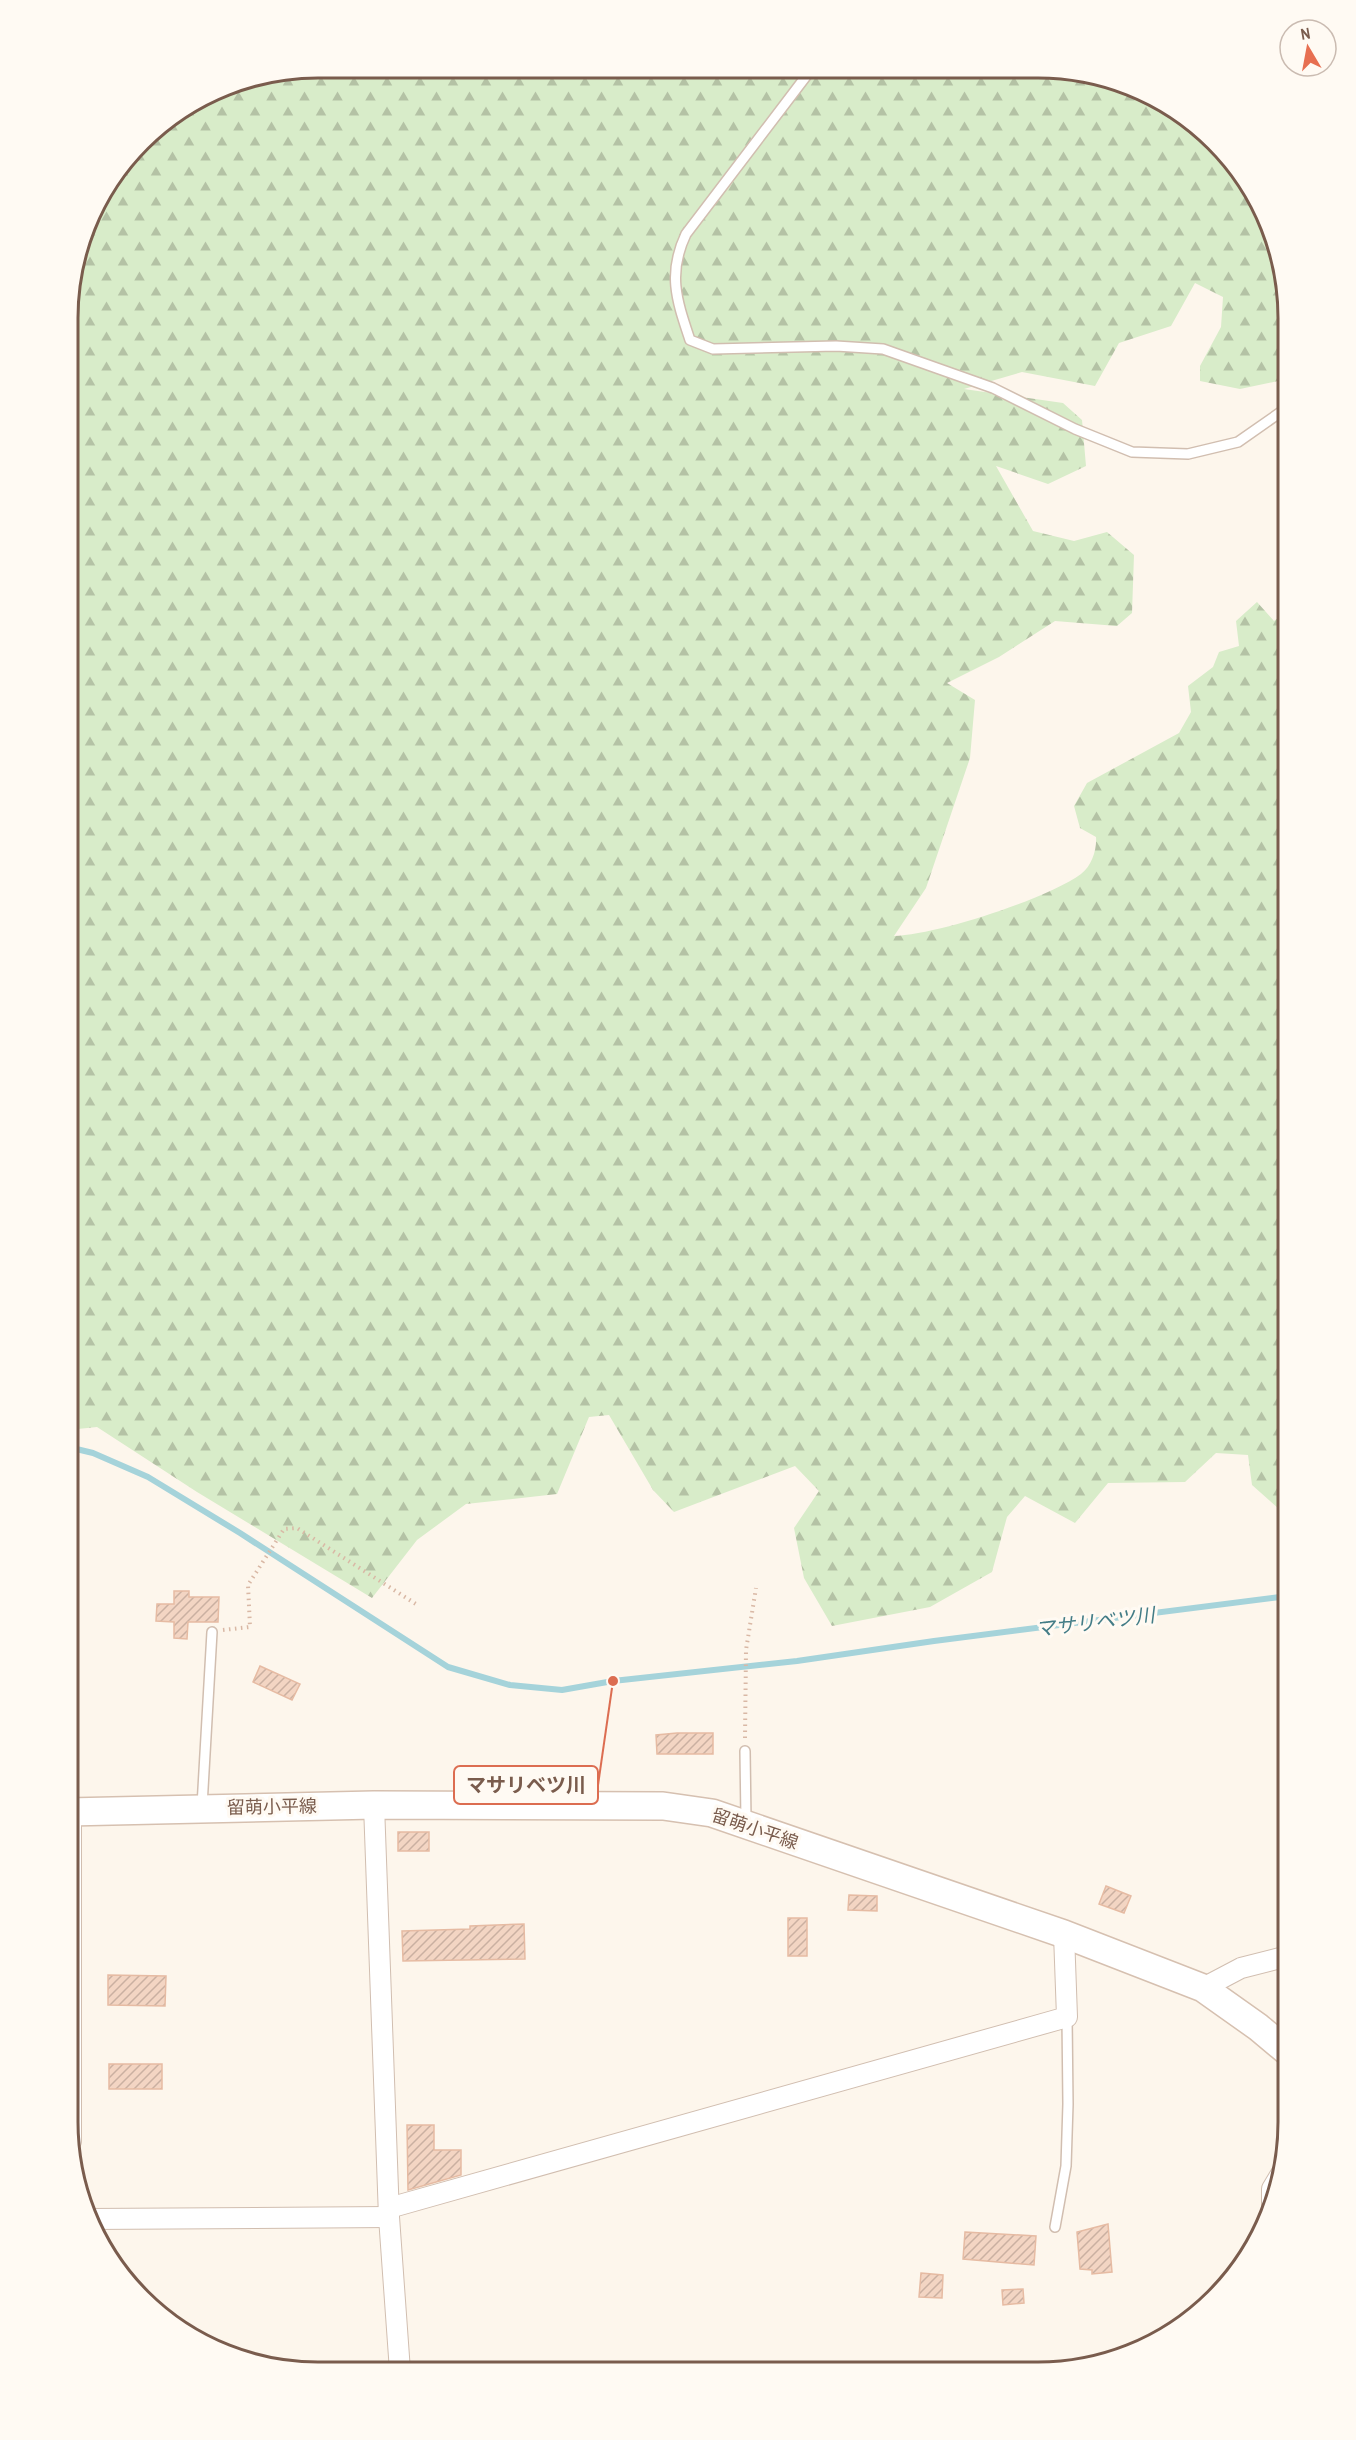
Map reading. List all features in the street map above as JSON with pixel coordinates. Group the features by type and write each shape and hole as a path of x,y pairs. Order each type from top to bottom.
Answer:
{"main road":[{"name":"留萌小平線","path":"78,1812 374,1805 663,1806 712,1813 1064,1934 1203,1988 1278,2044"}],"street":[{"path":"374,1805 389,2213 399,2362"},
{"path":"98,2219 389,2213 1067,2017 1064,1934"},
{"path":"1203,1988 1241,1968 1278,1959"}],"lane":[{"path":"804,78 686,234 678,251 674,269 677,300 690,340 713,349 836,346 883,349 993,388 1075,429 1132,452 1188,454 1238,442 1278,415"},
{"path":"202,1809 212,1632"},
{"path":"744,1751 746,1826"},
{"path":"1055,2227 1066,2166 1067,2017"}],"path":[{"path":"212,1632 250,1627 248,1585 284,1529 297,1528 419,1606"},
{"path":"744,1751 746,1650 756,1588"}],"green space":[{"path":"318,78 1038,78 1085,83 1130,96 1171,118 1208,148 1246,198 1260,226 1270,256 1277,302 1278,381 1240,389 1200,381 1200,366 1221,327 1223,297 1195,283 1171,326 1119,343 1095,386 1022,372 964,389 1063,403 1082,420 1086,466 1048,484 996,466 1033,531 1074,541 1107,532 1134,555 1132,613 1117,626 1055,621 999,657 947,683 975,700 970,758 926,888 894,936 963,923 990,914 1043,894 1085,871 1095,852 1096,837 1080,828 1074,806 1087,783 1179,733 1191,712 1188,686 1213,667 1219,652 1239,646 1236,621 1257,602 1274,621 1278,618 1278,1508 1252,1485 1248,1455 1216,1453 1185,1482 1108,1483 1075,1523 1025,1496 1007,1517 992,1572 930,1607 832,1626 804,1578 794,1528 819,1491 795,1466 674,1512 653,1490 609,1415 589,1417 557,1494 466,1504 417,1540 372,1598 197,1492 97,1427 78,1429 78,318 83,271 96,226 118,185 148,148 185,118 226,96 256,86 287,80"}],"building":[{"path":"174,1591 189,1591 189,1597 219,1597 218,1622 188,1622 187,1639 174,1638 174,1622 156,1621 157,1604 174,1604"},
{"path":"260,1666 300,1684 292,1700 253,1682"},
{"path":"713,1733 713,1754 657,1754 656,1735"},
{"path":"398,1832 429,1832 429,1851 398,1851"},
{"path":"1106,1886 1131,1896 1124,1913 1099,1904"},
{"path":"849,1895 877,1896 877,1911 848,1910"},
{"path":"788,1918 807,1918 807,1956 788,1956"},
{"path":"524,1924 525,1959 403,1961 402,1931 470,1929 470,1926"},
{"path":"108,1975 166,1976 165,2006 108,2005"},
{"path":"109,2064 162,2064 162,2089 109,2089"},
{"path":"407,2125 434,2125 434,2150 461,2150 461,2175 408,2190"},
{"path":"1108,2224 1112,2272 1092,2274 1092,2270 1080,2269 1077,2232"},
{"path":"965,2232 1036,2236 1034,2265 963,2259"},
{"path":"921,2273 943,2275 942,2298 919,2297"},
{"path":"1023,2289 1024,2303 1003,2305 1002,2290"}],"waterway":[{"name":"マサリベツ川","path":"78,1449 93,1453 148,1477 240,1533 448,1667 510,1685 562,1690 613,1681 797,1661 934,1641 1278,1597"}],"place":[{"name":"マサリベツ川","path":"613,1681"}]}
